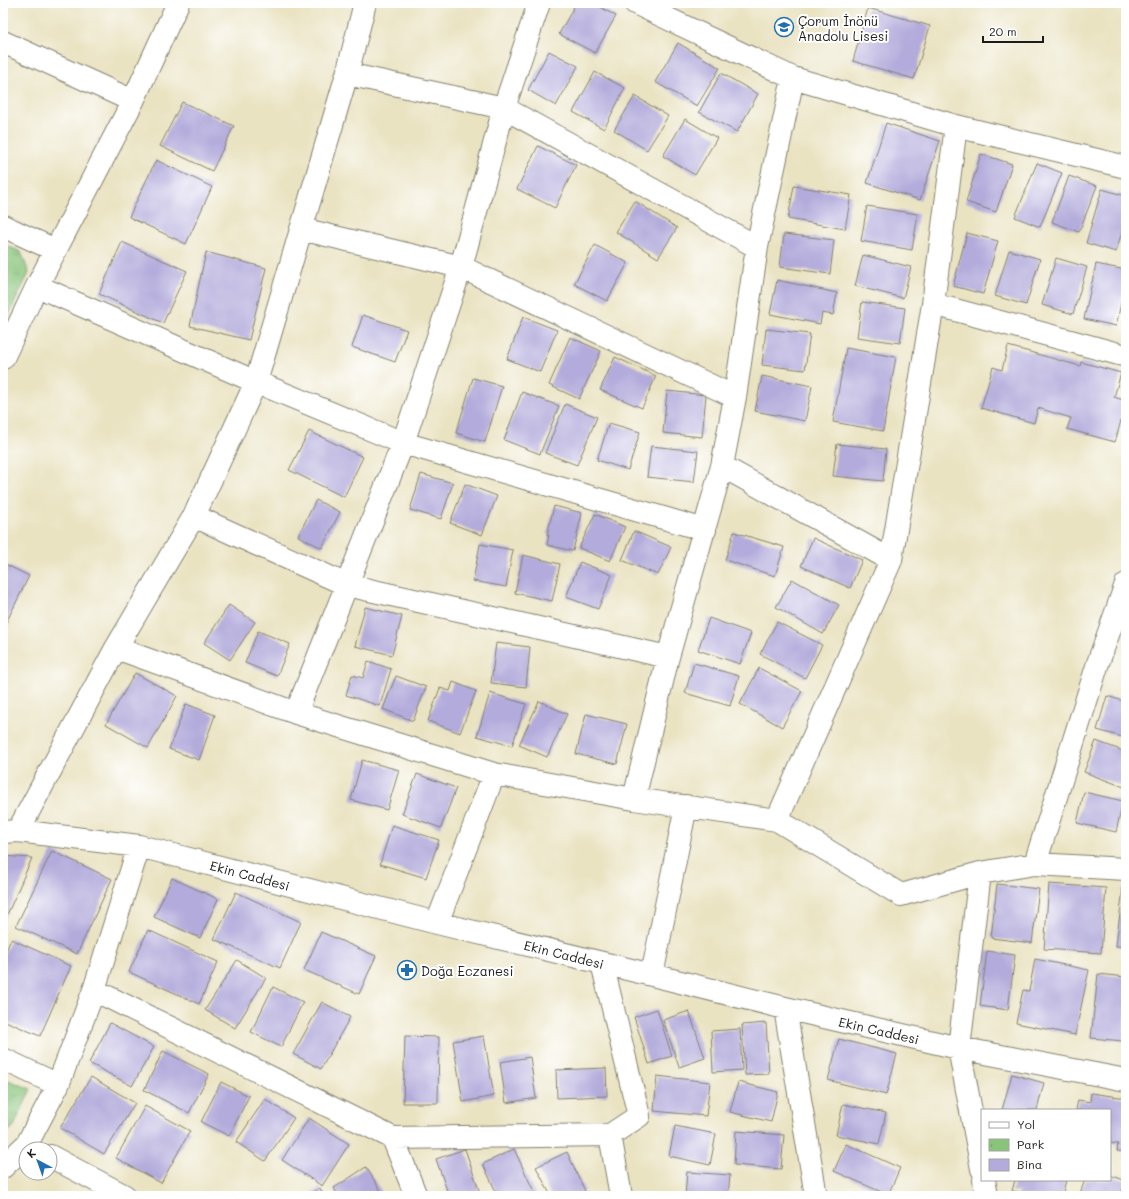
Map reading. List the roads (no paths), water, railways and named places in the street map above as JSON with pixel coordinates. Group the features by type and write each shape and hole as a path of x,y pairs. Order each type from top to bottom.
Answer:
{"street":[{"path":"3,358 55,250 132,101 178,3"},
{"path":"10,831 194,516 256,382 347,74 365,3"},
{"path":"296,713 404,443 461,267 504,108 539,3"},
{"path":"635,3 793,78 956,126 1126,167"},
{"path":"3,42 132,101"},
{"path":"347,74 504,108 757,247"},
{"path":"634,799 668,657 722,466 735,397 757,247 793,78"},
{"path":"777,820 891,560 933,304 956,126"},
{"path":"3,226 55,250"},
{"path":"302,229 461,267 735,397"},
{"path":"37,286 256,382 404,443 705,530"},
{"path":"933,304 1126,356"},
{"path":"722,466 891,560"},
{"path":"194,516 347,584 668,657"},
{"path":"1035,864 1098,664 1126,584"},
{"path":"116,648 296,713 494,774 634,799 777,820 901,895 980,873 1035,864 1126,869"},
{"path":"437,923 494,774"},
{"path":"652,975 686,806"},
{"name":"Ekin Caddesi","path":"10,831 139,846 437,923 785,1008 959,1048 1126,1080"},
{"path":"35,1141 58,1085 94,990 139,846"},
{"path":"980,873 959,1048 981,1164"},
{"path":"94,990 393,1138 610,1135 639,1116 602,963"},
{"path":"785,1008 816,1196"},
{"path":"3,1059 58,1085"},
{"path":"610,1135 622,1196"},
{"path":"393,1138 416,1196"},
{"path":"3,1167 18,1157"},
{"path":"58,1160 125,1196"},
{"path":"984,1181 987,1196"}],"place":[{"name":"Çorum İnönü Anadolu Lisesi","path":"784,27"},
{"name":"Doğa Eczanesi","path":"407,970"}]}
